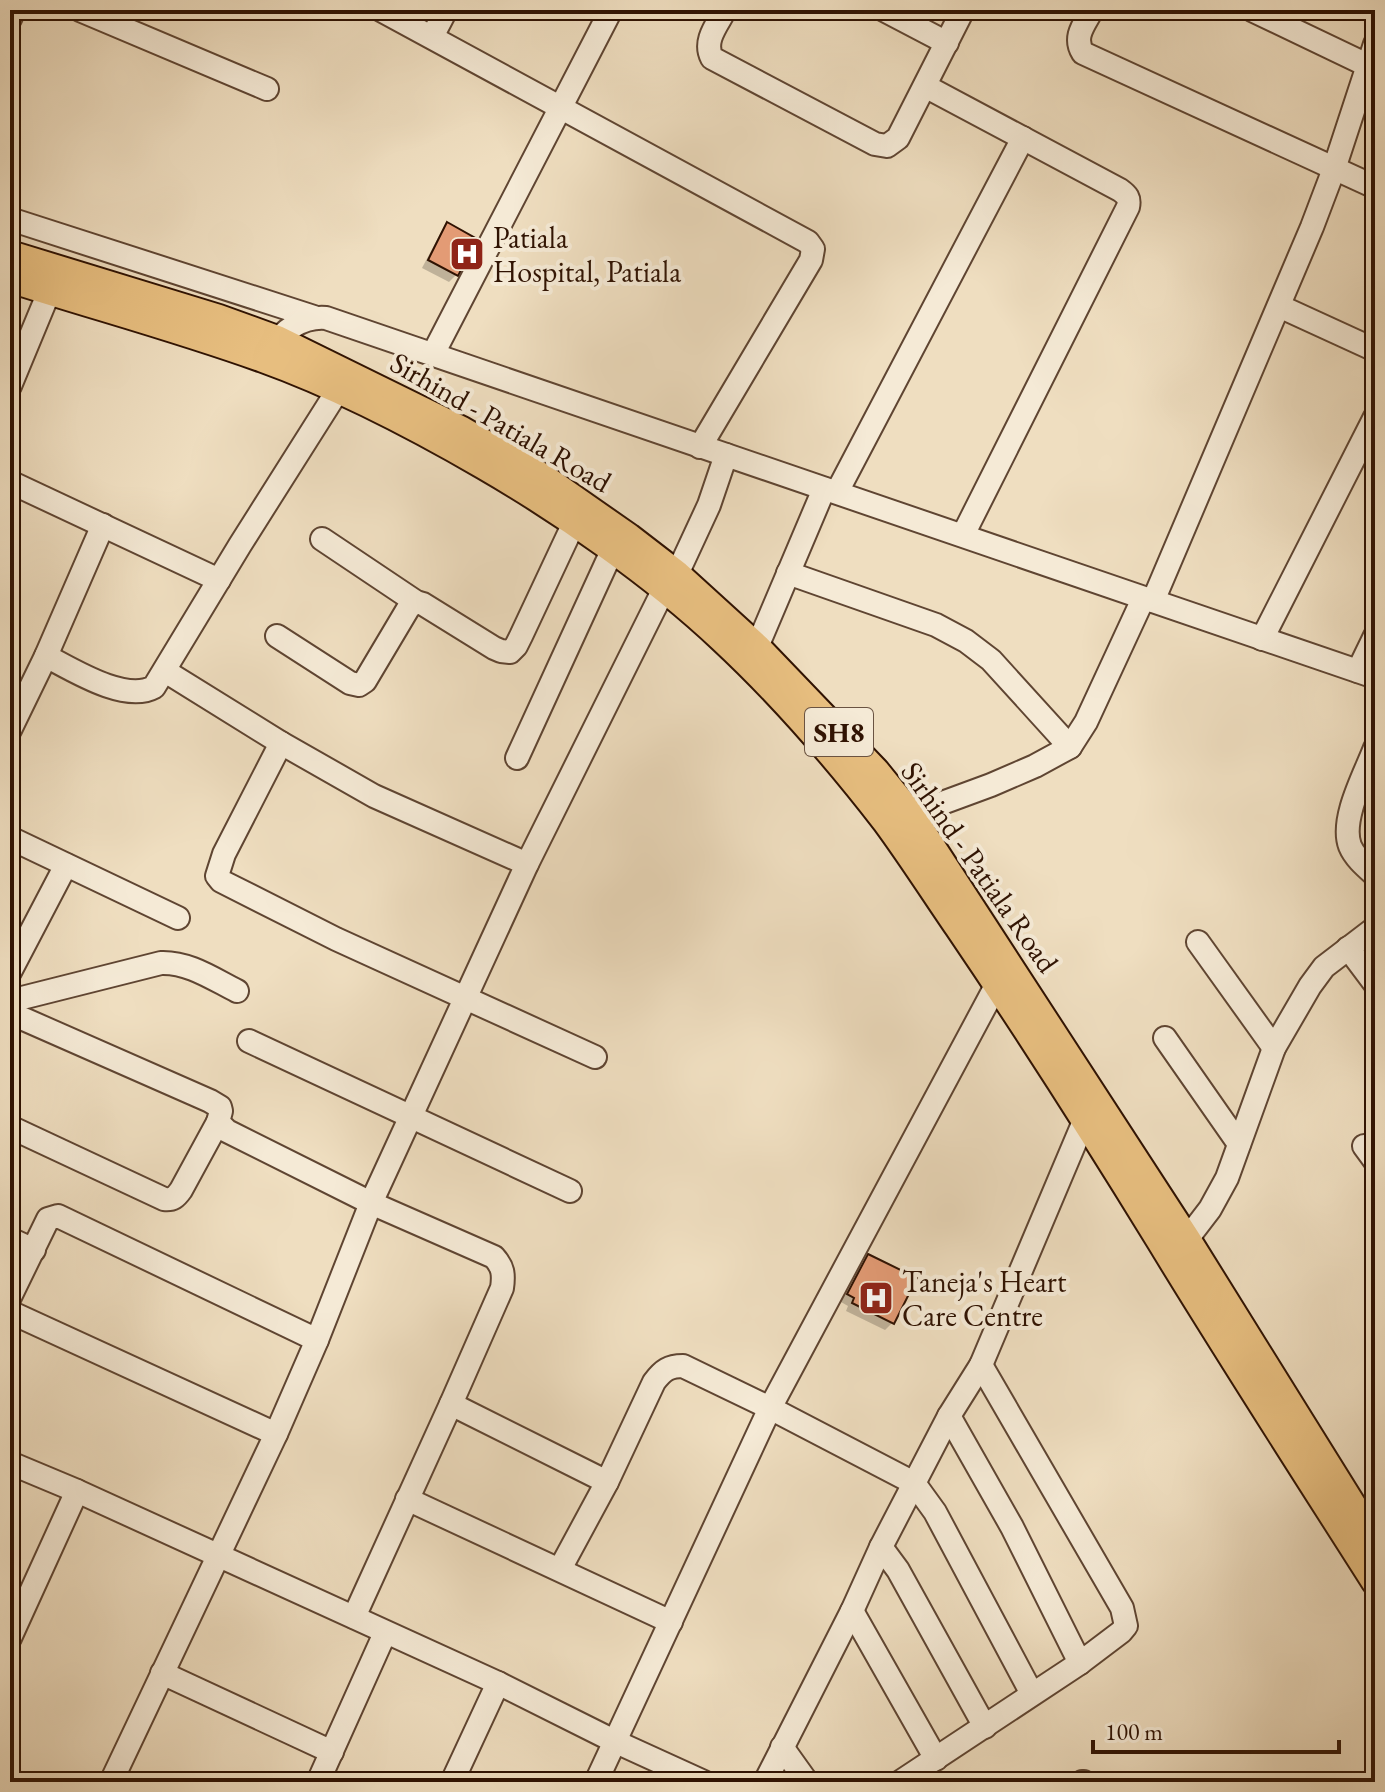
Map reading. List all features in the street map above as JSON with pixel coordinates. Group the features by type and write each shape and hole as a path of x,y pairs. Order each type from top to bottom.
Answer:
{"main road":[{"name":"Sirhind - Patiala Road","path":"10,254 219,318 271,349 462,430 555,486 629,537 670,582 757,647 876,771 898,818 1187,1239 1375,1541"},
{"path":"10,279 49,292 271,349 338,390 488,468 612,551 670,582 834,759 898,818 997,984 1375,1582"}],"street":[{"path":"10,19 14,10"},
{"path":"80,10 119,18 267,89"},
{"path":"381,10 808,242 813,249 811,260 700,447"},
{"path":"432,37 446,10"},
{"path":"433,354 611,10"},
{"path":"725,10 709,40 708,50 712,58 875,144 887,146 898,138 963,10"},
{"path":"884,10 947,43"},
{"path":"1092,10 1079,35 1083,53 1375,187"},
{"path":"1252,10 1369,66"},
{"path":"898,818 1035,766 1070,747 1086,722 1148,600 1279,306 1334,169 1375,44"},
{"path":"925,86 1120,190 1130,201 963,535"},
{"path":"757,647 788,573 831,490 1023,138"},
{"path":"10,219 314,317 326,318 1366,674 1375,636"},
{"path":"10,386 49,292"},
{"path":"1279,306 1375,350"},
{"path":"271,349 297,323 314,317"},
{"path":"46,656 101,684 134,692 145,692 154,687 338,390"},
{"path":"1262,639 1375,417"},
{"path":"111,1782 276,1434 371,1203 527,864 709,505 726,455"},
{"path":"10,482 219,580"},
{"path":"322,539 416,602 501,651 510,652 521,636 574,523"},
{"path":"10,730 103,525"},
{"path":"517,758 612,551"},
{"path":"788,573 936,625 966,641 991,660 1070,747"},
{"path":"277,636 350,683 359,685 365,681 409,607 416,602"},
{"path":"165,671 374,796 527,864"},
{"path":"281,743 224,854 217,876 227,885 465,999 595,1057"},
{"path":"1375,748 1349,815 1348,831 1349,844 1375,875"},
{"path":"10,838 178,918"},
{"path":"10,972 66,865"},
{"path":"1187,1239 1210,1209 1227,1178 1274,1048 1310,986 1324,967 1375,928"},
{"path":"1198,942 1274,1048"},
{"path":"1348,948 1375,984"},
{"path":"10,1001 161,963 176,962 237,991"},
{"path":"596,1782 770,1408 997,984"},
{"path":"10,1013 220,1107 218,1122 181,1190 171,1199 164,1199 10,1127"},
{"path":"1165,1038 1239,1144"},
{"path":"249,1041 570,1191"},
{"path":"765,1782 914,1483 949,1416 981,1365 1085,1119"},
{"path":"218,1122 227,1131 371,1203 494,1257 504,1276 502,1288 451,1404 354,1617"},
{"path":"10,1297 48,1219 63,1218 317,1340"},
{"path":"10,1239 34,1250"},
{"path":"10,1312 276,1434"},
{"path":"900,1782 1080,1663 1126,1626 1122,1608 981,1365"},
{"path":"560,1569 607,1482 654,1382 662,1371 672,1366 683,1366 914,1483 935,1512 1032,1694"},
{"path":"451,1404 607,1482"},
{"path":"949,1416 1012,1527 1080,1663"},
{"path":"10,1463 498,1683 704,1782"},
{"path":"10,1638 77,1491"},
{"path":"407,1499 671,1622"},
{"path":"881,1547 898,1570 985,1727"},
{"path":"852,1611 936,1759"},
{"path":"318,1782 385,1633"},
{"path":"162,1673 332,1752"},
{"path":"452,1782 498,1683"},
{"path":"782,1747 807,1782"}],"building":[{"path":"447,222 477,239 458,276 428,260"},
{"path":"868,1254 917,1278 894,1324 852,1303 854,1298 847,1294"}],"place":[{"name":"Patiala Hospital, Patiala","path":"467,254"},
{"name":"Taneja's Heart Care Centre","path":"876,1298"}]}
